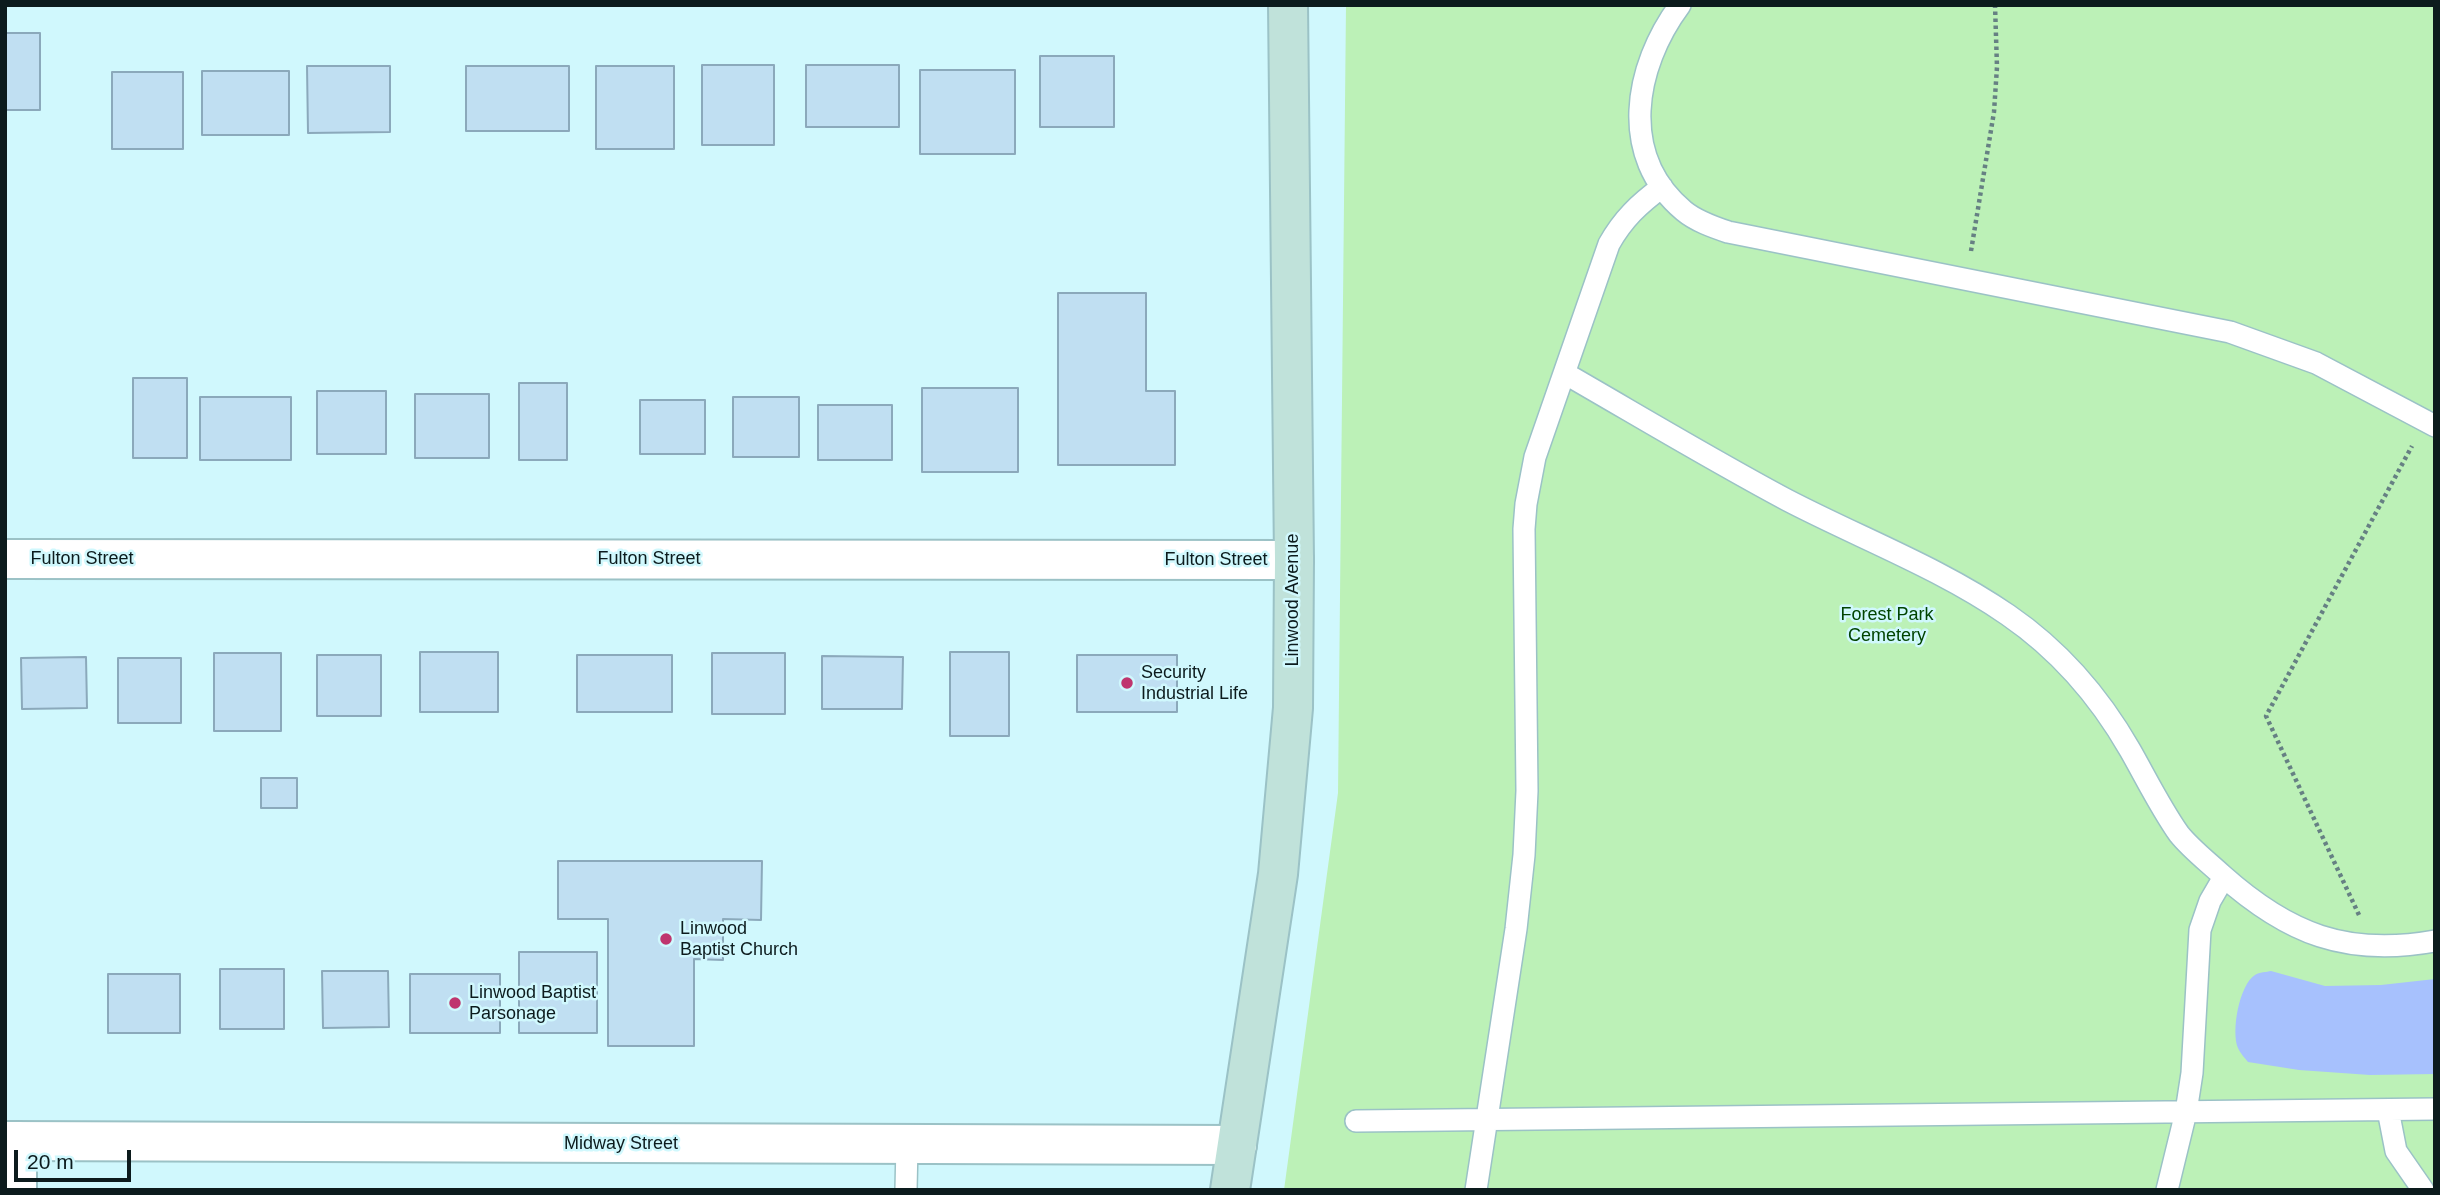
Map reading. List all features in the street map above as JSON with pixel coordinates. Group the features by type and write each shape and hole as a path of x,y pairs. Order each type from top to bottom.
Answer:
{"main road":[{"name":"Linwood Avenue","path":"1230,1190 1278,874 1293,708 1288,5"}],"street":[{"name":"Fulton Street","path":"5,559 1294,560"},
{"name":"Midway Street","path":"11,1141 1237,1144"},
{"path":"11,1141 17,1190"}],"lane":[{"path":"1680,5 1658,40 1646,75 1640,105 1641,144 1662,187 1685,213 1728,232 2205,326 2249,338 2316,363 2430,423"},
{"path":"1476,1190 1516,929 1524,855 1527,791 1525,504 1535,457 1609,244 1630,212 1662,187"},
{"path":"1566,374 1787,500 1984,599 2028,629 2085,683 2114,723 2181,837 2250,899 2308,933 2330,941 2374,947 2435,941"},
{"path":"2167,1190 2186,1112 2192,1073 2200,930 2210,901 2224,877"},
{"path":"2388,1110 2396,1151 2423,1190"},
{"path":"1356,1121 2435,1110"},
{"path":"906,1145 906,1190"}],"path":[{"path":"1965,280 1994,112 1997,67 1995,5"},
{"path":"2374,947 2266,716 2430,423"}],"green space":[{"name":"Forest Park Cemetery","path":"1346,5 2435,5 2435,1190 1284,1190 1338,793"}],"water":[{"path":"2271,971 2325,986 2381,985 2435,979 2435,1074 2370,1075 2299,1070 2248,1062 2236,1041 2238,1009 2249,980 2257,974"}],"building":[{"path":"5,33 40,33 40,110 5,110"},
{"path":"1040,56 1114,56 1114,127 1040,127"},
{"path":"702,65 774,65 774,145 702,145"},
{"path":"806,65 899,65 899,127 806,127"},
{"path":"307,66 390,66 390,132 308,133"},
{"path":"466,66 569,66 569,131 466,131"},
{"path":"596,66 674,66 674,149 596,149"},
{"path":"920,70 1015,70 1015,154 920,154"},
{"path":"202,71 289,71 289,135 202,135"},
{"path":"112,72 183,72 183,149 112,149"},
{"path":"1058,293 1146,293 1146,391 1175,391 1175,465 1058,465"},
{"path":"133,378 187,378 187,458 133,458"},
{"path":"519,383 567,383 567,460 519,460"},
{"path":"922,388 1018,388 1018,472 922,472"},
{"path":"317,391 386,391 386,454 317,454"},
{"path":"415,394 489,394 489,458 415,458"},
{"path":"200,397 291,397 291,460 200,460"},
{"path":"733,397 799,397 799,457 733,457"},
{"path":"640,400 705,400 705,454 640,454"},
{"path":"818,405 892,405 892,460 818,460"},
{"path":"420,652 498,652 498,712 420,712"},
{"path":"950,652 1009,652 1009,736 950,736"},
{"path":"214,653 281,653 281,731 214,731"},
{"path":"712,653 785,653 785,714 712,714"},
{"path":"317,655 381,655 381,716 317,716"},
{"path":"577,655 672,655 672,712 577,712"},
{"name":"Security Industrial Life","path":"1077,655 1177,655 1177,712 1077,712"},
{"path":"822,656 903,657 902,709 822,709"},
{"path":"86,657 87,708 22,709 21,658"},
{"path":"118,658 181,658 181,723 118,723"},
{"path":"261,778 297,778 297,808 261,808"},
{"name":"Linwood Baptist Church","path":"558,861 762,861 761,920 723,919 723,960 694,959 694,1046 608,1046 608,919 558,919"},
{"path":"519,952 597,952 597,1033 519,1033"},
{"path":"220,969 284,969 284,1029 220,1029"},
{"path":"322,971 388,971 389,1027 323,1028"},
{"path":"108,974 180,974 180,1033 108,1033"},
{"name":"Linwood Baptist Parsonage","path":"410,974 500,974 500,1033 410,1033"}],"place":[{"name":"Security Industrial Life","path":"1127,683"},
{"name":"Linwood Baptist Church","path":"666,939"},
{"name":"Linwood Baptist Parsonage","path":"455,1003"}]}
